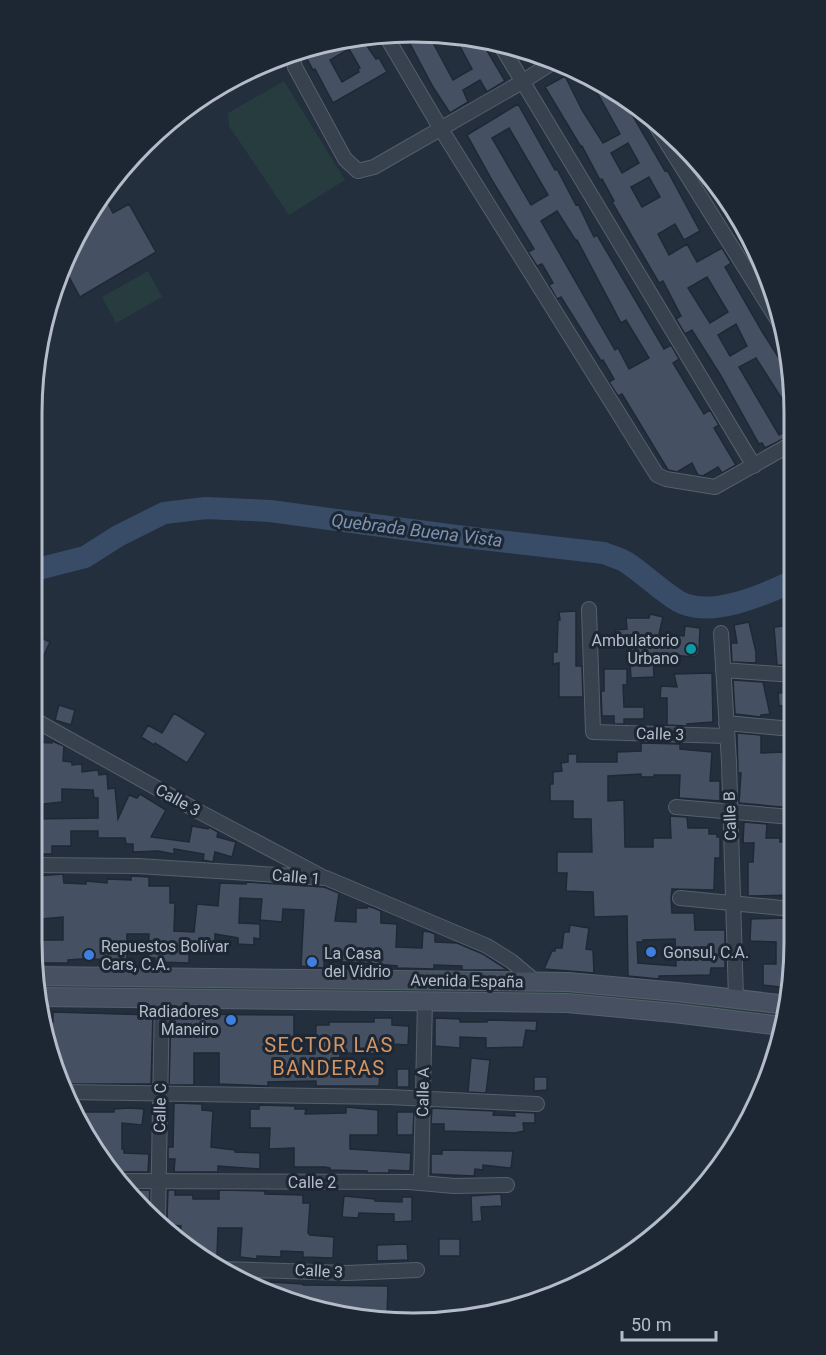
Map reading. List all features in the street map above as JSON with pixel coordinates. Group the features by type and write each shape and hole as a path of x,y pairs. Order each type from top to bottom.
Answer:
{"main road":[{"name":"Avenida España","path":"44,976 536,982 608,985 779,1004"},
{"name":"Avenida España","path":"46,997 583,1004 774,1025"}],"street":[{"path":"390,43 441,129 657,475 715,487 784,449"},
{"path":"506,54 754,466"},
{"path":"294,62 345,159 358,171 374,167 546,67"},
{"path":"667,143 767,302"},
{"name":"Calle 3","path":"589,609 593,732 784,729"},
{"name":"Calle B","path":"721,633 727,729 735,999"},
{"path":"723,670 784,674"},
{"name":"Calle 3","path":"42,724 196,810 326,878"},
{"path":"676,807 784,816"},
{"name":"Calle 1","path":"42,866 138,866 326,878 488,946 536,982"},
{"path":"680,898 784,908"},
{"name":"Calle C","path":"158,1211 162,999"},
{"name":"Calle A","path":"421,1183 425,1001"},
{"path":"74,1092 423,1098 537,1104"},
{"name":"Calle 2","path":"129,1181 507,1185"},
{"name":"Calle 3","path":"239,1270 347,1273 417,1270"}],"green space":[{"path":"284,81 345,180 289,215 229,126 228,113"},
{"path":"148,271 162,297 116,323 102,297"},
{"path":"44,983 568,989 777,1011 776,1019 45,991"}],"building":[{"path":"409,42 433,43 453,80 472,69 459,45 486,49 505,81 487,92 480,80 463,90 468,102 450,113"},
{"path":"366,45 376,59 379,58 387,72 333,103 315,69 313,70 307,58","holes":["349,49 360,68 359,72 342,82 330,60"]},
{"path":"565,76 582,110 603,143 620,134 596,91 632,114 665,171 667,170 700,231 684,240 675,224 658,234 669,255 687,244 697,262 722,248 731,263 725,267 780,360 784,401 756,358 739,367 779,435 784,432 784,438 765,448 762,443 759,444 692,330 685,334 676,319 681,316 663,281 659,283 612,202 614,201 602,179 600,180 545,87","holes":["628,143 639,163 622,173 611,153","649,177 660,197 642,207 631,187","707,277 728,312 710,323 688,288","736,324 747,346 730,356 718,335"]},
{"path":"518,104 576,205 578,204 594,237 597,235 664,349 671,345 679,359 673,363 704,414 710,410 719,425 714,428 736,465 722,473 718,467 703,476 698,475 692,463 677,472 668,470 622,394 618,396 609,382 614,379 603,360 601,361 561,297 557,299 549,285 553,283 542,264 537,266 528,252 534,249 467,135","holes":["509,128 548,195 531,205 492,138","557,211 577,240 621,323 626,320 649,358 629,369 618,348 615,350 541,221"]},
{"path":"108,203 113,213 129,204 156,252 80,297 68,276 80,249"},
{"path":"576,611 576,666 582,666 583,697 559,697 559,663 553,664 553,652 557,652 559,612"},
{"path":"650,614 663,617 659,634 684,636 685,626 700,628 699,653 694,657 653,653 654,677 631,678 629,646 615,646 615,630 627,629 626,618 649,618"},
{"path":"749,622 756,652 756,663 732,662 731,643 737,643 734,625"},
{"path":"784,626 784,665 777,665 774,627"},
{"path":"42,638 50,642 42,657"},
{"path":"604,669 627,669 627,685 623,685 624,707 644,707 644,719 624,719 624,724 614,724 614,716 602,716 601,691 604,691"},
{"path":"712,673 713,722 687,724 688,726 667,725 667,698 660,698 661,686 677,687 674,674"},
{"path":"733,680 763,682 770,714 761,715 761,717 735,714"},
{"path":"778,693 784,693 784,706 779,706"},
{"path":"59,705 75,710 71,725 55,720"},
{"path":"174,713 206,733 187,763 141,737 148,725 162,733"},
{"path":"737,733 761,735 761,753 783,752 784,807 739,803 741,773 738,773"},
{"path":"52,741 64,746 63,761 72,762 72,765 82,764 82,772 98,770 99,775 107,774 108,789 115,788 118,819 129,795 137,798 140,794 166,810 151,837 189,842 192,826 208,829 209,827 218,832 217,837 236,842 232,857 215,852 213,862 203,860 204,854 174,849 174,854 158,851 133,852 133,844 126,844 125,838 98,838 98,831 71,831 71,846 52,846 52,854 42,854 42,819 98,818 98,798 94,798 93,790 62,789 62,802 42,804 42,742 52,743"},
{"path":"641,743 680,744 680,749 712,752 710,781 720,781 720,801 679,798 680,775 608,776 608,801 624,800 625,847 653,847 653,838 671,838 670,816 687,817 688,828 709,828 709,834 717,834 717,837 720,837 720,858 715,858 714,890 672,889 671,898 672,913 694,913 695,930 725,930 725,968 711,968 710,975 659,976 659,979 628,976 627,916 594,917 593,892 566,891 567,873 557,873 557,852 592,852 591,819 573,819 573,801 550,801 553,772 562,771 561,763 568,762 568,754 577,754 577,762 617,762 617,752 641,751","holes":["675,939 676,966 638,963 637,942"]},
{"path":"744,822 767,824 766,838 780,838 780,842 784,842 784,895 748,896 748,862 753,862 754,843 743,843"},
{"path":"63,874 64,883 86,884 86,881 107,883 107,879 131,880 131,876 149,877 149,886 170,886 170,903 175,903 174,931 194,932 197,904 218,906 220,883 246,884 247,882 324,887 339,893 335,921 356,922 356,908 367,908 367,906 381,911 381,923 397,924 396,947 422,948 423,931 430,932 435,934 435,942 457,943 483,954 508,970 462,970 462,966 434,965 434,969 397,968 397,966 324,961 324,968 301,966 304,910 283,909 282,922 260,920 262,899 240,898 239,923 260,924 260,939 254,938 254,945 238,944 238,938 215,934 215,952 189,951 189,963 155,962 155,958 148,958 149,934 127,934 127,960 82,959 68,960 68,963 43,963 42,940 63,940 63,917 42,919 42,876"},
{"path":"784,918 781,987 763,985 763,964 776,964 776,942 750,941 751,919"},
{"path":"570,925 589,928 586,949 593,950 594,973 544,969 552,951 555,951 555,948 562,948 564,932 569,932"},
{"path":"53,1012 153,1015 151,1084 70,1084 55,1038 51,1022 53,1022"},
{"path":"171,1014 294,1015 294,1054 315,1054 316,1025 329,1025 329,1022 374,1022 374,1018 392,1018 392,1025 409,1026 408,1045 392,1044 392,1048 381,1048 381,1054 340,1053 340,1074 380,1073 379,1086 316,1086 316,1081 268,1082 268,1086 219,1084 219,1053 194,1053 194,1085 169,1085"},
{"path":"435,1018 460,1019 460,1022 537,1021 536,1031 526,1030 523,1047 486,1048 486,1038 460,1037 460,1048 435,1046"},
{"path":"471,1058 490,1060 486,1093 468,1092"},
{"path":"397,1069 409,1069 409,1087 397,1087"},
{"path":"534,1077 547,1077 547,1090 534,1091"},
{"path":"174,1103 202,1104 202,1110 213,1111 211,1147 235,1150 235,1152 260,1153 260,1169 218,1166 218,1172 174,1172 175,1159 168,1159 168,1147 173,1147"},
{"path":"259,1105 295,1106 295,1109 306,1109 305,1114 346,1113 346,1107 378,1110 378,1135 350,1135 350,1149 411,1153 410,1171 389,1170 389,1173 367,1173 367,1171 330,1170 325,1167 294,1167 294,1148 269,1149 270,1128 250,1128 250,1109 259,1109"},
{"path":"432,1108 494,1111 493,1115 515,1116 514,1112 535,1113 535,1123 523,1123 524,1131 515,1133 444,1131 444,1124 431,1124"},
{"path":"114,1109 144,1109 142,1125 122,1123 122,1149 124,1153 149,1154 148,1172 122,1172 83,1112 114,1112"},
{"path":"397,1112 414,1112 413,1135 397,1135"},
{"path":"442,1150 513,1151 511,1168 483,1165 483,1170 475,1169 474,1176 431,1174 431,1154 442,1154"},
{"path":"137,1190 150,1190 149,1202"},
{"path":"168,1190 175,1190 175,1195 193,1195 193,1199 219,1199 219,1190 303,1195 303,1203 310,1203 308,1233 334,1237 333,1258 303,1257 303,1252 281,1251 281,1257 257,1256 257,1259 240,1257 242,1228 218,1228 216,1256 181,1231 181,1226 173,1225 167,1218"},
{"path":"501,1194 502,1206 481,1207 482,1221 472,1222 471,1196"},
{"path":"344,1196 402,1202 402,1197 412,1197 412,1221 394,1222 394,1214 359,1213 358,1218 342,1217"},
{"path":"439,1239 460,1239 460,1256 439,1256"},
{"path":"407,1244 408,1260 377,1261 377,1245"},
{"path":"270,1282 303,1285 388,1286 387,1312 341,1306 270,1285"}],"waterway":[{"name":"Quebrada Buena Vista","path":"42,568 85,557 118,536 164,513 206,508 270,511 604,553 626,562 678,601 691,606 705,607 736,603 784,585"}],"place":[{"name":"Ambulatorio Urbano","path":"691,649"},
{"name":"Gonsul, C.A.","path":"651,952"},
{"name":"Repuestos Bolívar Cars, C.A.","path":"89,955"},
{"name":"La Casa del Vidrio","path":"312,962"},
{"name":"Radiadores Maneiro","path":"231,1020"}],"district":[{"name":"SECTOR LAS BANDERAS","path":"329,1056"}]}
